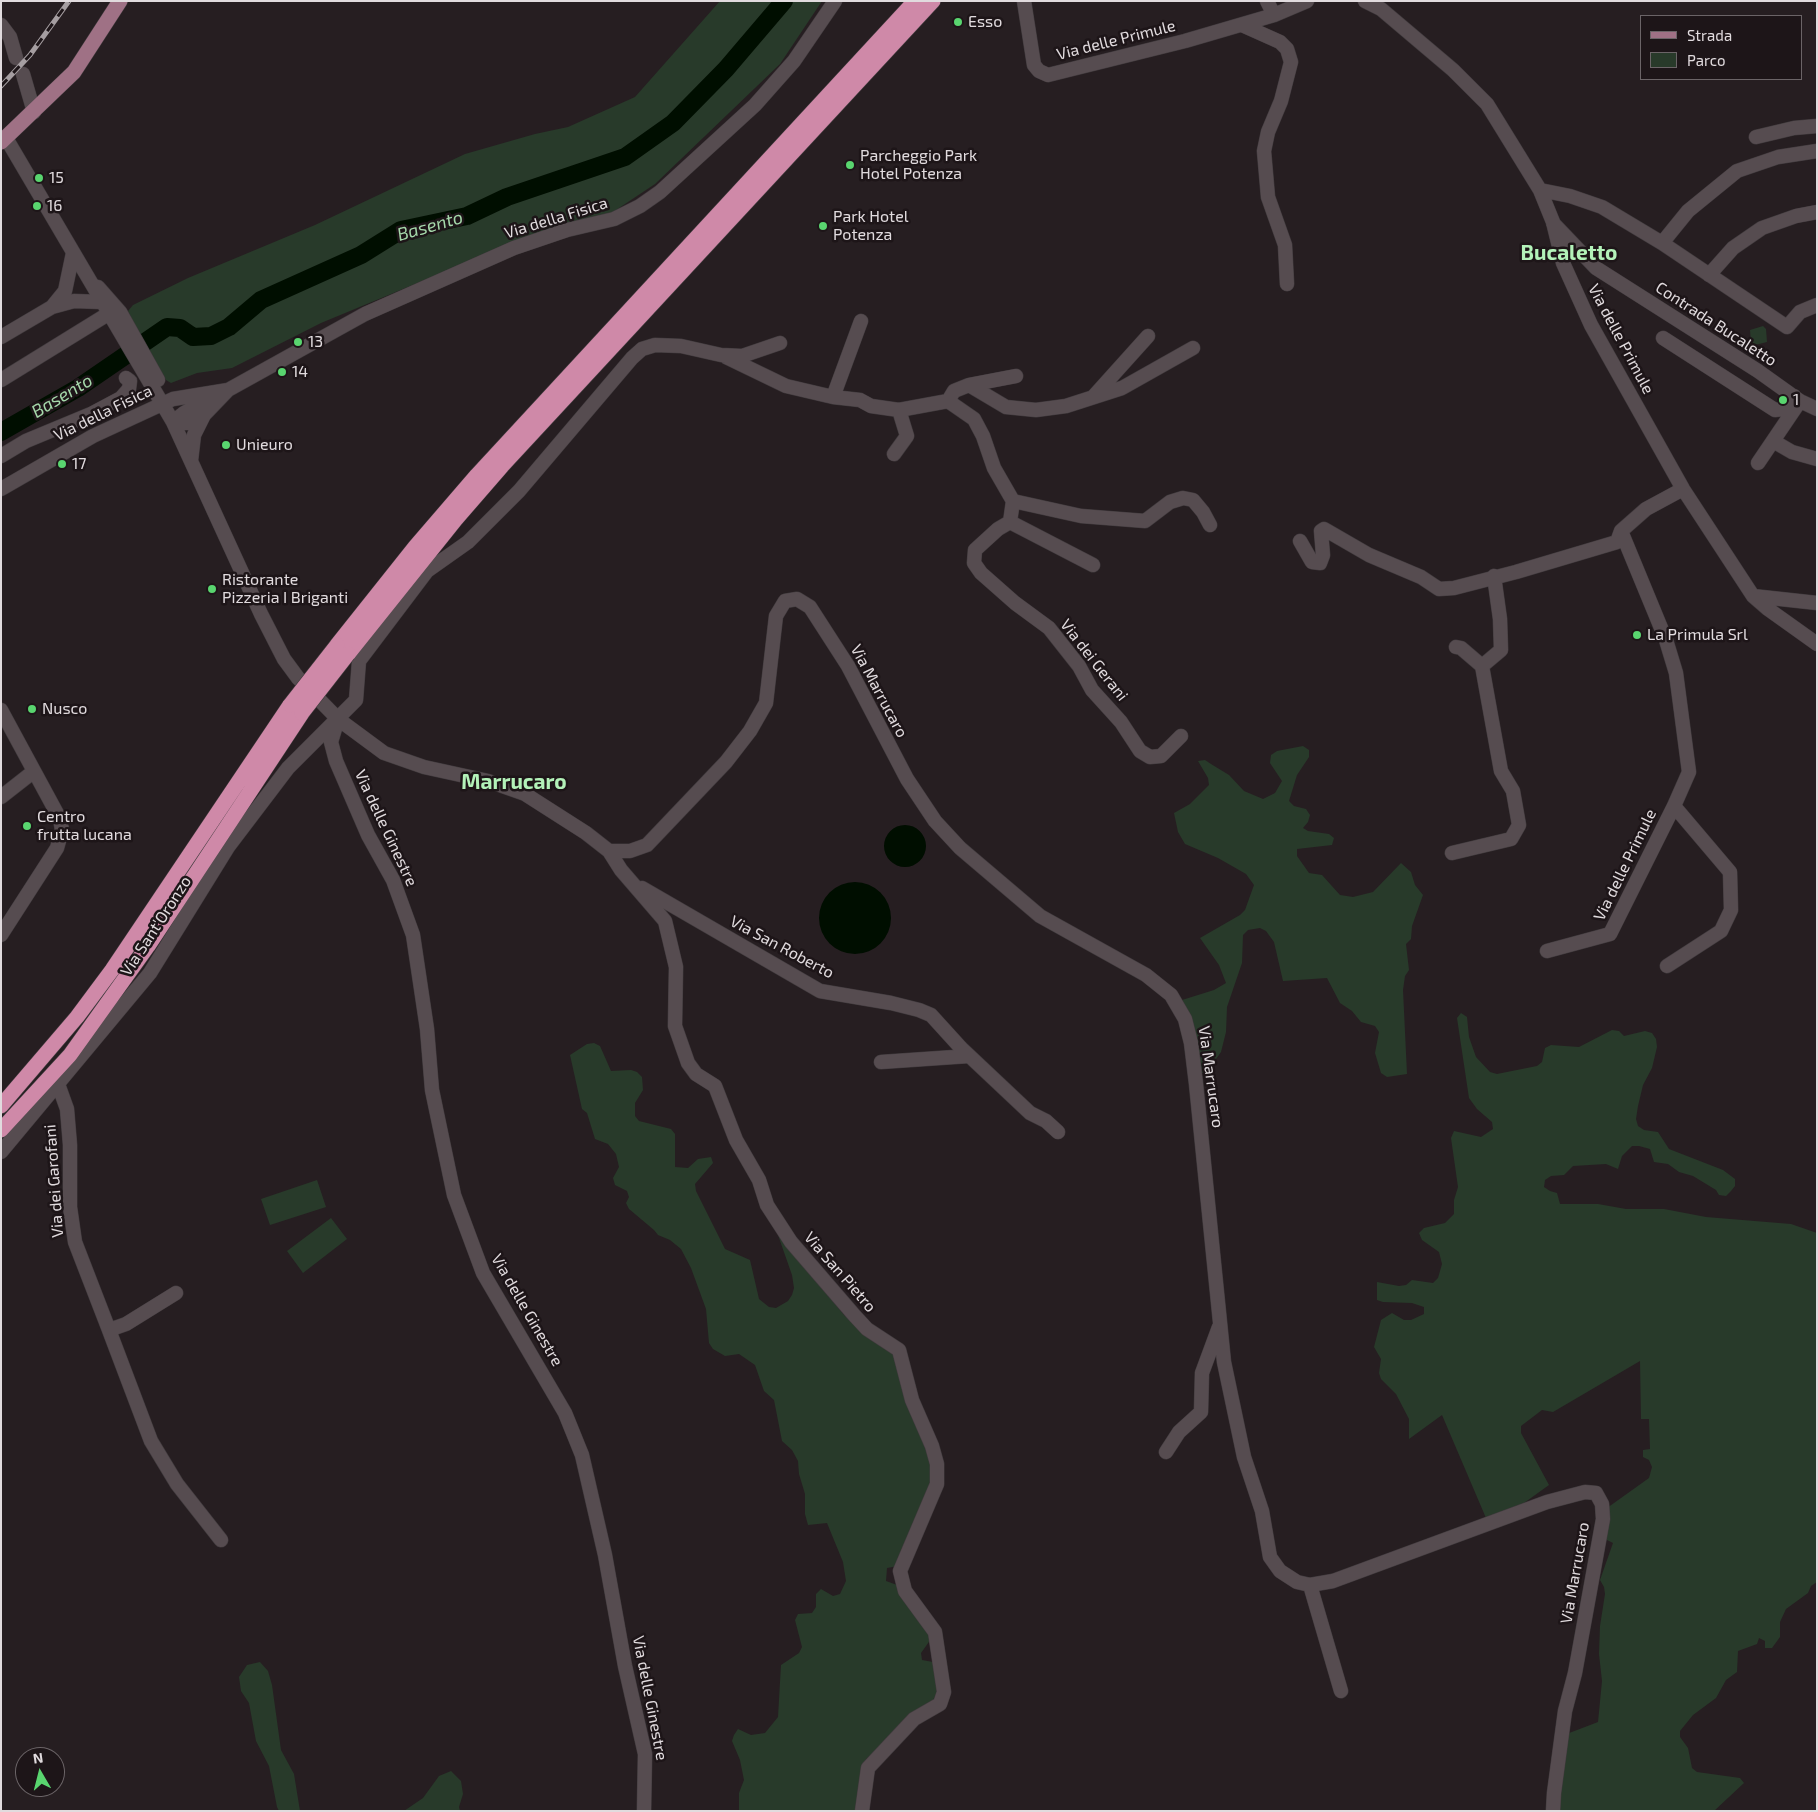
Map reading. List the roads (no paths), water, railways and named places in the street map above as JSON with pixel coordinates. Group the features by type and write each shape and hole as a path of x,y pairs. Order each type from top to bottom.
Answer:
{"highway":[{"path":"1,1106 77,1017 112,970 296,709 342,649 415,547 490,460 915,1"},
{"path":"342,649 502,466 933,1"},
{"path":"1,1130 70,1056 148,946 296,709"}],"main road":[{"path":"4,140 74,72 120,1"}],"street":[{"name":"Via della Fisica","path":"173,422 188,423 204,415 228,390 365,314 505,252 567,230 614,219 640,206 660,192 755,105 794,61 835,1"},
{"name":"Via delle Primule","path":"1024,1 1034,65 1039,71 1048,75 1242,25 1274,15 1307,1"},
{"path":"1267,1 1274,15"},
{"name":"Via delle Primule","path":"1365,1 1381,9 1453,70 1487,104 1540,190 1553,222 1563,263 1591,325 1684,489 1753,596 1817,644"},
{"path":"1242,25 1280,42 1287,49 1290,62 1281,101 1268,132 1264,150 1268,197 1285,245 1287,284"},
{"path":"1,26 10,37 16,58"},
{"path":"23,74 34,112"},
{"path":"1756,137 1794,128 1817,126"},
{"path":"4,140 154,383 261,614 284,659 298,678 338,719 384,753 424,767 488,781 525,794 586,833 609,851"},
{"path":"1662,243 1688,211 1737,172 1778,157 1817,152"},
{"path":"1540,190 1602,207 1662,243 1787,327 1800,312 1817,305"},
{"path":"1709,275 1733,248 1762,228 1796,216 1817,212"},
{"path":"1553,222 1596,268"},
{"path":"70,296 73,253"},
{"path":"1563,263 1574,260 1596,268"},
{"name":"Contrada Bucaletto","path":"1596,268 1758,371 1797,399 1817,409"},
{"path":"1,337 70,296 82,282 92,282 111,300 112,315"},
{"path":"70,296 112,315"},
{"path":"1,380 112,315"},
{"path":"833,397 861,321"},
{"path":"1094,396 1148,336"},
{"path":"1662,338 1774,410 1783,410 1797,399"},
{"path":"721,355 742,356 780,343"},
{"name":"Via Sant'Oronzo","path":"1,1152 150,972 228,847 288,768 356,700 359,661 426,571 468,542 519,491 632,358 642,349 655,345 681,346 721,355"},
{"path":"969,386 1006,407 1036,410 1066,406 1122,388 1193,348"},
{"path":"721,355 786,386 833,397 860,400 871,406 899,410 948,401 974,419 983,436 994,468 1013,501 1010,522 1094,565"},
{"path":"948,401 954,391 1016,376"},
{"path":"1,456 26,440 91,414 122,398 129,389 130,381 126,378"},
{"path":"173,422 184,413 228,390"},
{"name":"Via della Fisica","path":"1,489 65,450 173,399 228,390"},
{"path":"1758,463 1797,399"},
{"path":"894,454 907,436 899,410"},
{"path":"191,461 194,435 204,415"},
{"path":"1773,441 1792,452 1817,458"},
{"path":"1300,541 1312,562 1320,563 1323,555 1321,530 1324,529 1369,555 1421,577 1439,589 1454,588 1617,542 1621,531 1646,509 1684,489"},
{"path":"1013,501 1081,516 1145,521 1170,502 1183,498 1193,500 1203,512 1210,525"},
{"name":"Via dei Gerani","path":"1010,522 975,550 974,563 981,573 1015,603 1049,628 1079,666 1092,690 1121,722 1140,751 1150,758 1161,756 1181,736"},
{"name":"Via delle Primule","path":"1547,951 1610,934 1689,772 1676,673 1666,640 1621,531"},
{"path":"1482,666 1501,650 1500,619 1494,576"},
{"path":"1753,596 1817,603"},
{"name":"Via Marrucaro","path":"609,851 630,851 647,845 726,762 750,731 766,702 776,616 785,601 797,599 810,607 848,666 907,779 935,821 960,848 1040,916 1146,975 1171,995 1185,1019 1191,1043 1224,1362 1244,1457 1257,1491 1270,1557 1280,1571 1296,1582 1310,1585 1333,1581 1547,1502 1585,1492 1596,1493 1602,1504 1600,1535 1565,1711 1553,1811"},
{"path":"1452,853 1512,839 1519,825 1513,791 1501,771 1482,666 1461,648 1456,647"},
{"path":"1,710 60,820 61,835 56,848 1,935"},
{"name":"Via delle Ginestre","path":"338,719 331,742 336,761 346,788 368,835 394,880 413,935 427,1029 432,1090 454,1195 483,1273 565,1413 582,1455 605,1554 626,1666 646,1754 644,1811"},
{"path":"1,797 33,772"},
{"name":"Via delle Primule","path":"1667,966 1721,932 1731,910 1730,872 1674,806"},
{"name":"Via San Pietro","path":"609,851 632,883 665,922 676,967 675,1026 688,1063 696,1074 715,1086 736,1140 759,1180 768,1206 791,1242 817,1275 867,1328 899,1350 912,1400 924,1424 937,1464 937,1484 900,1571 905,1591 936,1632 944,1692 940,1704 914,1719 868,1768 862,1811"},
{"name":"Via San Roberto","path":"632,883 820,991 910,1008 931,1015 969,1056 1030,1113 1046,1121 1058,1132"},
{"path":"881,1062 969,1056"},
{"name":"Via dei Garofani","path":"58,1084 67,1109 70,1136 70,1207 75,1242 151,1441 177,1484 221,1540"},
{"path":"110,1330 126,1324 176,1293"},
{"name":"Via Marrucaro","path":"1166,1452 1179,1432 1201,1412 1202,1372 1220,1324"},
{"path":"1310,1585 1341,1692"}],"waterway":[{"name":"Basento","path":"1,432 78,388 167,327 180,328 193,337 211,336 229,327 261,300 361,255 401,230 467,216 507,197 625,157 673,123 726,69 784,1"}],"railway":[{"path":"1,86 30,55 69,1"}],"place":[{"name":"Esso","path":"958,22"},
{"name":"Parcheggio Park Hotel Potenza","path":"850,165"},
{"name":"15","path":"39,178"},
{"name":"16","path":"37,206"},
{"name":"Park Hotel Potenza","path":"823,226"},
{"name":"13","path":"298,342"},
{"name":"14","path":"282,372"},
{"name":"1","path":"1783,400"},
{"name":"Unieuro","path":"226,445"},
{"name":"17","path":"62,464"},
{"name":"Ristorante Pizzeria I Briganti","path":"212,589"},
{"name":"La Primula Srl","path":"1637,635"},
{"name":"Nusco","path":"32,709"},
{"name":"Centro frutta lucana","path":"27,826"}],"district":[{"name":"Bucaletto","path":"1569,253"},
{"name":"Marrucaro","path":"514,782"}]}
